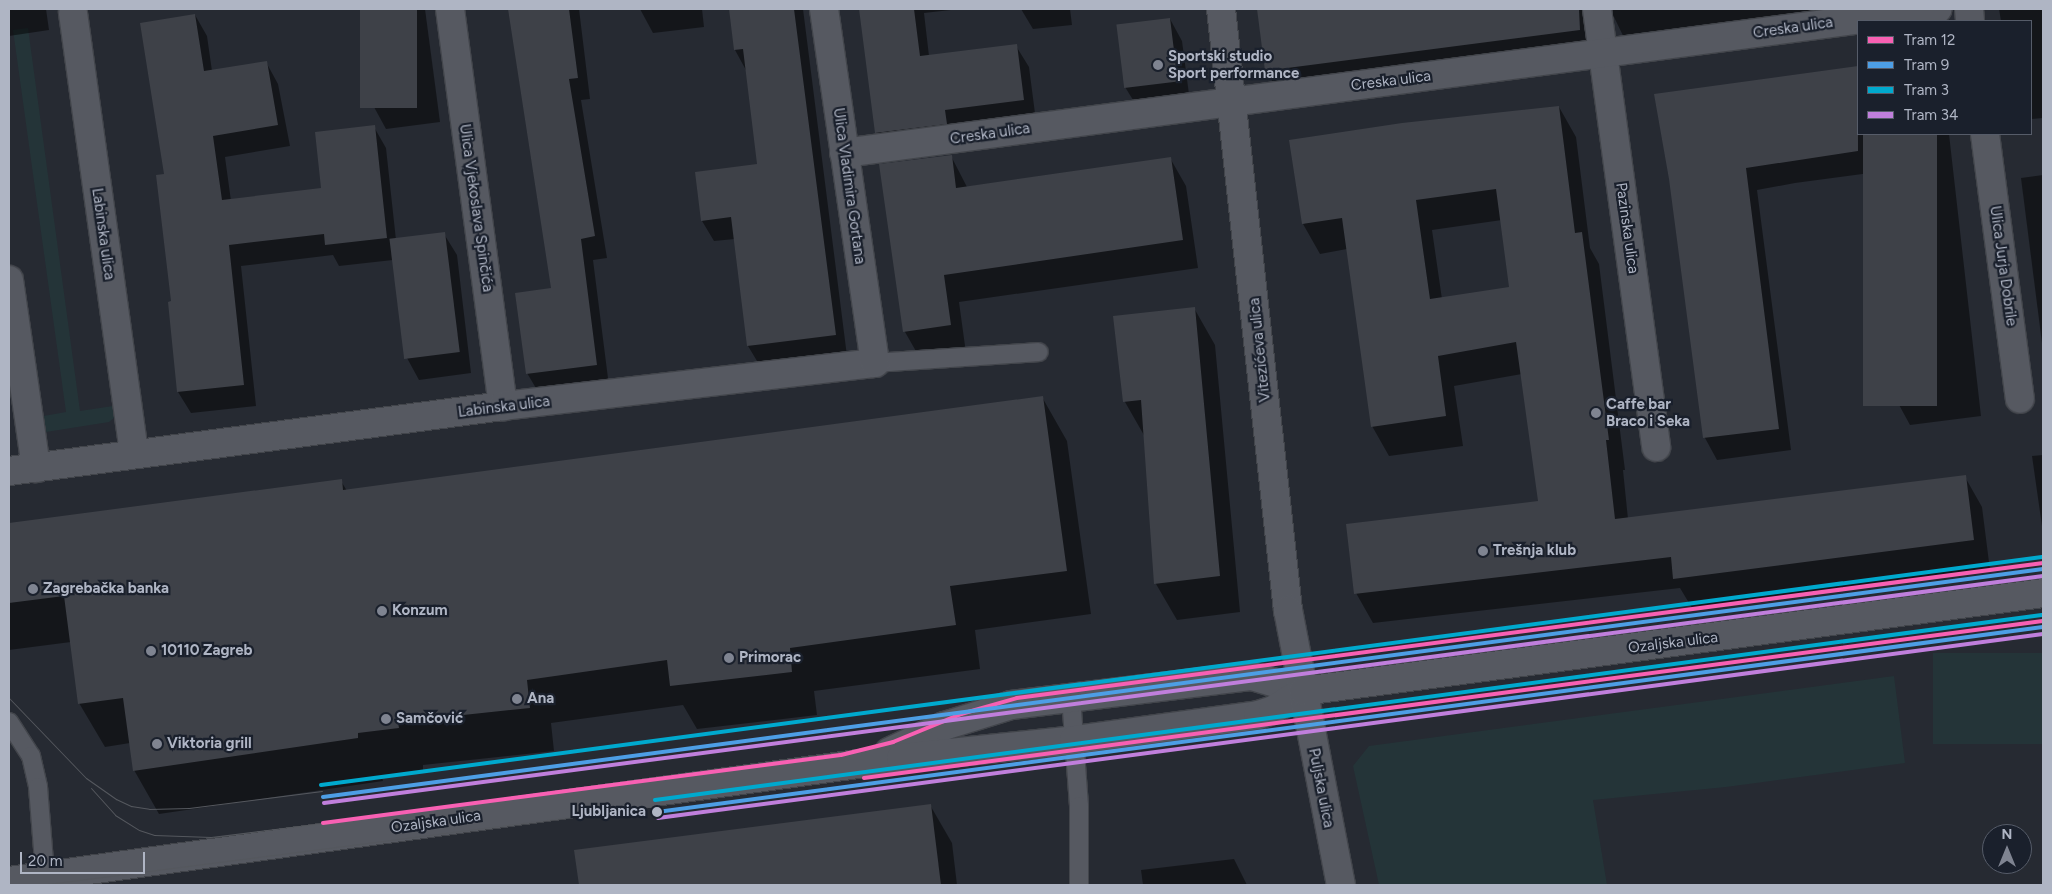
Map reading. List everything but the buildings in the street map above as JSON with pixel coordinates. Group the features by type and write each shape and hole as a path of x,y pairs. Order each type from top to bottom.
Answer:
{"street":[{"name":"Ulica Vjekoslava Spinčića","path":"450,9 503,406"},
{"name":"Ulica Vladimira Gortana","path":"824,9 875,364"},
{"name":"Vitezićeva ulica","path":"1221,9 1233,102 1288,610 1304,691"},
{"name":"Pazinska ulica","path":"1597,9 1656,447"},
{"name":"Creska ulica","path":"844,153 1938,9"},
{"name":"Labinska ulica","path":"73,13 134,454"},
{"name":"Ulica Jurja Dobrile","path":"1985,135 2020,399"},
{"path":"9,280 36,468"},
{"name":"Labinska ulica","path":"9,471 503,406 875,364"},
{"name":"Ozaljska ulica","path":"863,764 944,726 995,709 1071,697 1252,676 1304,691 2043,593"},
{"name":"Ozaljska ulica","path":"12,882 45,874 863,764 1074,740 1258,715 1273,710 1304,691"},
{"name":"Puljska ulica","path":"1304,691 1341,885"}],"lane":[{"path":"875,364 1039,352"},
{"path":"1071,697 1079,885"},
{"path":"9,722 31,756 38,788 45,874"}],"shaded area":[{"path":"28,28 80,411 113,406 114,418 109,422 46,432 39,427 38,417 66,412 13,30"},
{"path":"1933,653 2043,653 2043,744 1933,744"},
{"path":"1894,676 1905,763 1726,787 1593,800 1607,885 1379,885 1353,766 1369,746"}],"tram line":[{"name":"3","path":"321,785 2042,557"},
{"name":"12","path":"323,823 841,755 893,742 961,714 1017,698 2043,563"},
{"name":"9","path":"323,797 2043,569"},
{"name":"34","path":"324,803 2043,576"},
{"name":"3","path":"655,800 2042,615"},
{"name":"12","path":"864,778 2043,621"},
{"name":"9","path":"657,812 2043,627"},
{"name":"34","path":"658,818 2043,634"},
{"path":"9,698 86,778 116,799 131,806 149,809 189,808 322,791"},
{"path":"91,788 115,815 139,830 154,835 211,837 323,823"},
{"path":"40,885 656,806"}],"place":[{"name":"Sportski studio Sport performance","path":"1158,65"},
{"name":"Caffe bar Braco i Seka","path":"1596,413"},
{"name":"Trešnja klub","path":"1483,551"},
{"name":"Zagrebačka banka","path":"33,589"},
{"name":"Konzum","path":"382,611"},
{"name":"10110 Zagreb","path":"151,651"},
{"name":"Primorac","path":"729,658"},
{"name":"Ana","path":"517,699"},
{"name":"Samčović","path":"386,719"},
{"name":"Viktoria grill","path":"157,744"},
{"name":"Ljubljanica","path":"657,812"}]}
